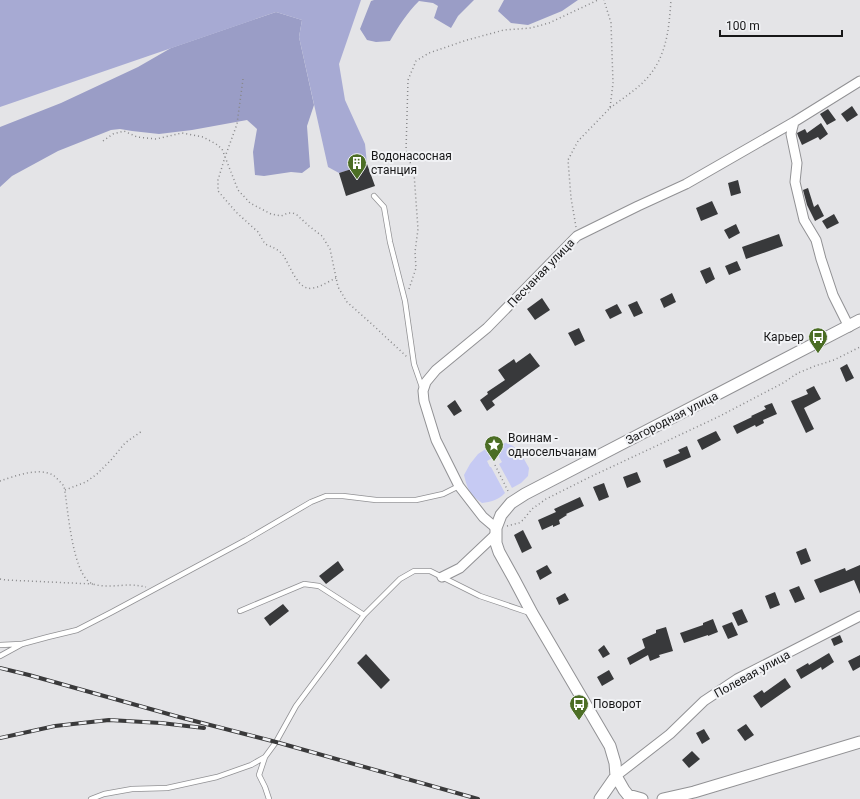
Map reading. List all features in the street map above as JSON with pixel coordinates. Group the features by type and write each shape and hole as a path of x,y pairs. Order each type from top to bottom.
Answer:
{"street":[{"name":"Песчаная улица","path":"423,391 426,382 436,370 487,328 577,236 686,184 794,122 860,81"},
{"path":"794,122 791,134 798,163 795,182 804,220 816,240 833,295 848,327"},
{"name":"Загородная улица","path":"496,531 501,515 513,502 525,494 860,320"},
{"path":"423,391 424,401 436,440 459,486 482,517 496,531 496,543 499,552 532,613 610,746 615,763 616,776 624,790 628,795 642,799"},
{"path":"442,577 460,568 496,531"},
{"name":"Полевая улица","path":"616,776 670,734 704,701 738,679 860,616"},
{"path":"662,799 694,792 860,742"},
{"path":"600,799 616,776"}],"lane":[{"path":"374,196 384,207 390,242 405,301 414,364 423,391"},
{"path":"0,645 22,644 77,630 246,540 311,502 326,496 343,496 376,500 416,500 443,494 459,486"},
{"path":"269,799 259,775 265,757 276,742 296,706 364,615 400,579 414,571 430,571 480,596 532,613"},
{"path":"240,612 304,584 319,586 364,615"},
{"path":"0,656 22,644"},
{"path":"91,799 104,794 132,789 167,788 216,777 251,765 265,757"}],"path":[{"path":"405,301 416,268 415,252 418,229 414,173 406,151 408,80 416,61 429,53 467,40 504,30 531,28 549,23 598,0"},
{"path":"604,0 611,23 613,83 610,108"},
{"path":"577,236 571,198 568,160 578,141 610,108 648,77 659,62 666,43 671,0"},
{"path":"243,79 237,124 218,180 218,191 236,212 258,232 265,244 275,248 283,255 296,278 305,288 312,289 336,278"},
{"path":"103,141 113,134 124,132 137,137 156,139 182,133 203,137 216,144 222,149 238,190 250,203 270,214 281,216 288,213 294,213 322,236 330,249 338,287 347,302 414,364"},
{"path":"496,531 519,523 532,509 546,499 718,417 783,383 798,373 834,360 860,347"},
{"path":"65,490 86,482 98,474 125,443 142,431"},
{"path":"495,465 513,502"},
{"path":"0,481 31,472 42,472 52,475 64,486 70,530 76,557 80,569 88,581 94,584"},
{"path":"0,579 66,582 109,586 137,586 156,589"}],"shaded area":[{"path":"0,0 361,0 339,64 345,100 365,144 367,164 339,173 328,167 299,37 302,20 276,12 0,107"},
{"path":"474,0 458,16 451,28 434,18 438,6 433,3 419,1 403,20 390,41 376,42 367,40 360,29 371,1"},
{"path":"504,0 578,0 562,11 528,25 511,23 498,11"},
{"path":"276,12 302,20 299,37 314,105 307,126 310,167 302,173 291,172 264,176 255,175 253,152 257,129 247,120 192,130 159,134 120,129 111,130 58,151 12,176 0,187 0,127 61,103 138,67 171,48"},
{"path":"506,443 513,446 520,452 529,468 528,476 521,483 512,488 499,464 502,462 498,455 487,461 505,493 494,500 482,503 474,497 470,491 464,475 478,454 492,445"}],"building":[{"path":"852,106 858,115 847,122 841,114"},
{"path":"828,109 836,120 827,125 820,114"},
{"path":"821,123 828,134 820,140 818,137 802,145 797,133 805,129 807,133"},
{"name":"Водонасосная станция","path":"367,164 375,186 346,196 339,173"},
{"path":"738,180 741,193 731,196 728,183"},
{"path":"808,188 814,207 818,204 824,216 815,221 807,205 803,190"},
{"path":"712,201 718,214 701,221 696,208"},
{"path":"834,214 839,223 827,229 822,221"},
{"path":"736,224 740,233 729,239 724,230"},
{"path":"779,234 783,246 746,259 742,247"},
{"path":"737,261 741,270 729,275 725,266"},
{"path":"710,267 715,279 706,284 700,271"},
{"path":"672,293 676,302 664,308 660,299"},
{"path":"542,298 550,310 535,320 527,309"},
{"path":"637,301 643,313 634,317 628,305"},
{"path":"617,304 622,313 610,319 605,310"},
{"path":"579,328 585,341 575,346 568,333"},
{"path":"530,353 540,366 492,401 495,405 487,411 480,400 488,394 487,392 505,380 498,370 514,359 516,363"},
{"path":"847,364 854,378 846,382 840,368"},
{"path":"814,386 821,399 804,408 814,429 806,433 791,401 808,394 806,390"},
{"path":"455,400 462,411 454,416 447,406"},
{"path":"772,403 777,414 763,420 764,423 756,427 755,425 737,434 733,426 766,409 764,406"},
{"path":"716,431 721,440 702,450 697,440"},
{"path":"687,446 691,457 666,468 663,460 680,453 678,450"},
{"path":"637,472 641,482 627,488 623,477"},
{"path":"604,483 609,497 599,501 593,487"},
{"path":"580,497 584,506 566,514 567,515 559,520 560,524 553,527 553,525 542,530 538,520 556,512 554,509"},
{"path":"523,530 532,548 522,553 514,535"},
{"path":"806,548 811,561 801,565 796,552"},
{"path":"338,561 344,570 326,584 319,576"},
{"path":"547,565 552,573 540,580 536,571"},
{"path":"860,565 860,594 854,580 820,593 814,580 845,568 846,571"},
{"path":"799,586 805,599 795,603 789,590"},
{"path":"775,592 780,605 770,609 765,596"},
{"path":"565,593 569,600 559,605 556,598"},
{"path":"283,604 289,611 270,626 264,618"},
{"path":"742,609 748,622 738,626 732,613"},
{"path":"713,619 718,632 684,643 680,633 703,625 703,623"},
{"path":"732,622 738,635 728,639 722,626"},
{"path":"666,627 673,651 659,655 660,657 650,661 648,655 630,665 627,658 645,648 642,639 656,633 656,630"},
{"path":"840,635 843,642 834,646 831,639"},
{"path":"604,645 610,654 603,658 598,650"},
{"path":"829,653 834,662 822,670 821,667 801,679 796,670 808,663 809,665"},
{"path":"366,654 390,680 381,689 357,663"},
{"path":"860,655 860,667 853,671 848,661"},
{"path":"609,670 614,679 602,686 597,677"},
{"path":"785,678 791,687 761,708 753,696 762,690 764,693"},
{"path":"746,724 754,735 745,741 737,730"},
{"path":"704,729 710,739 702,744 696,733"},
{"path":"692,751 700,759 689,768 682,760"}],"railway":[{"path":"0,668 276,742 478,799"},
{"path":"0,738 55,726 109,720 161,723 204,728"}],"place":[{"name":"Водонасосная станция","path":"357,180"},
{"name":"Карьер","path":"818,354"},
{"name":"Воинам - односельчанам","path":"494,462"},
{"name":"Поворот","path":"579,721"}]}
